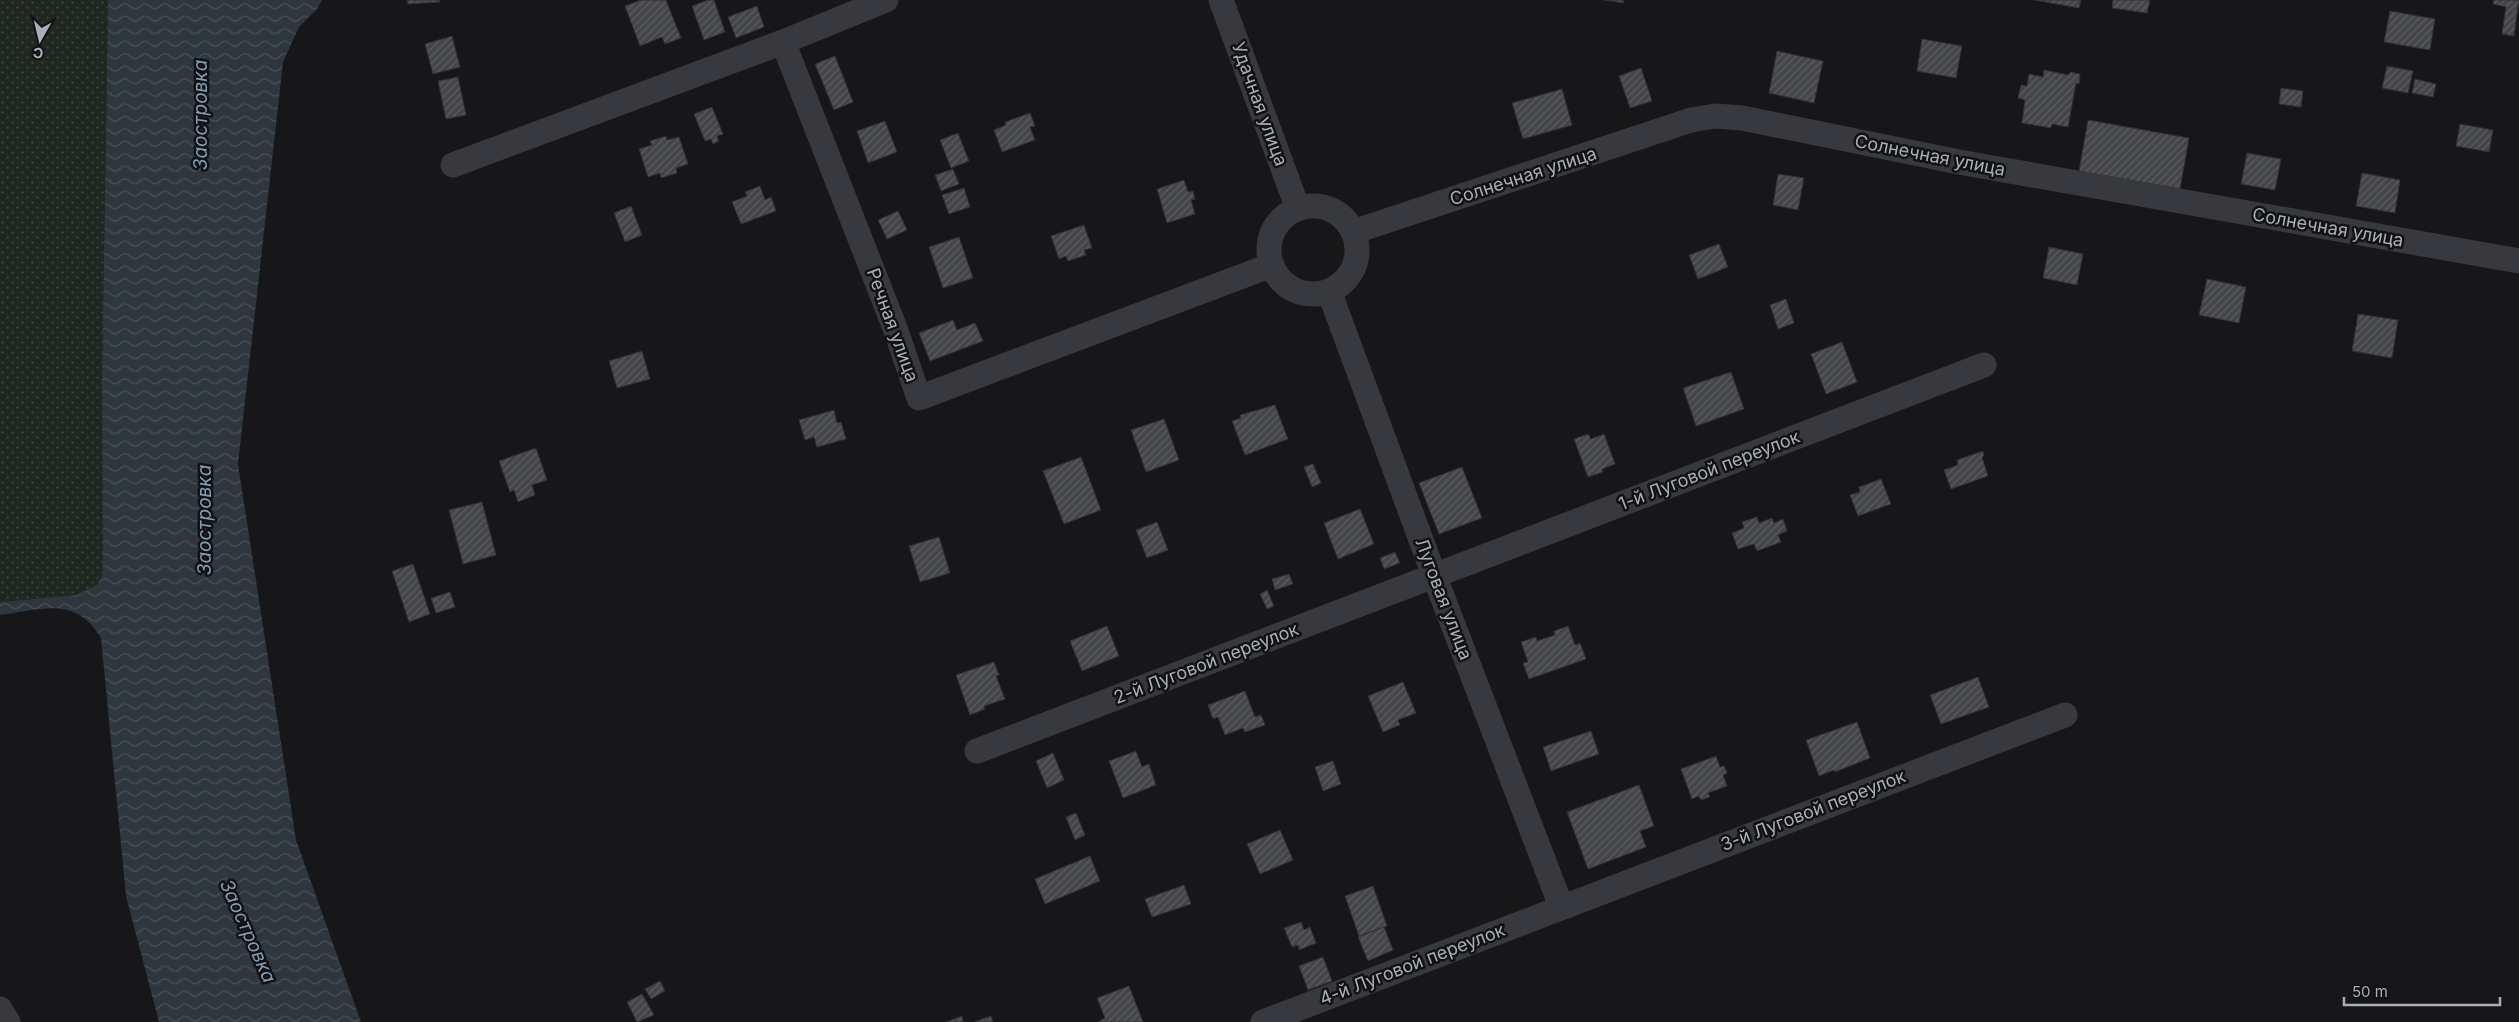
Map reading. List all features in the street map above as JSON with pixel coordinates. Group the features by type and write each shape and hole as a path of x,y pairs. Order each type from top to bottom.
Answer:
{"street":[{"path":"453,165 783,42 886,0"},
{"name":"Удачная улица","path":"1221,0 1298,209"},
{"name":"Речная улица","path":"783,42 891,318 919,398 1272,265"},
{"name":"Солнечная улица","path":"1353,232 1691,120 1715,116 1742,118 1959,162 2519,261"},
{"path":"1314,206 1330,210 1344,219 1353,232 1356,253 1351,273 1342,284 1329,291 1316,294 1302,293 1289,287 1279,278 1272,265 1269,252 1274,232 1286,216 1298,209 1314,206"},
{"name":"Луговая улица","path":"1329,291 1434,575 1561,906"},
{"name":"1-й Луговой переулок","path":"1434,575 1984,365"},
{"name":"2-й Луговой переулок","path":"976,751 1434,575"},
{"name":"3-й Луговой переулок","path":"1561,906 2065,715"},
{"name":"4-й Луговой переулок","path":"1263,1022 1561,906"},
{"path":"0,1010 8,1022"}],"shaded area":[{"path":"0,0 108,0 102,383 103,573 98,584 77,595 0,602"}],"water":[{"name":"Заостровка","path":"108,0 322,0 317,9 299,27 283,62 238,464 296,840 361,1022 159,1022 126,896 101,638 91,624 80,616 56,608 0,615 0,602 77,595 98,584 103,573 102,383"}],"building":[{"path":"407,0 440,0 440,2 408,4"},
{"path":"641,0 666,0 681,38 665,44 662,37 640,46 625,6"},
{"path":"708,0 714,0 725,32 704,40 692,6"},
{"path":"1604,0 1624,0 1623,3"},
{"path":"2034,0 2081,0 2079,8"},
{"path":"2113,0 2150,0 2147,13 2112,8"},
{"path":"2494,0 2519,0 2514,36 2502,34 2506,7 2493,4"},
{"path":"757,6 764,27 736,38 728,17"},
{"path":"2390,11 2435,19 2430,50 2384,42"},
{"path":"452,36 460,67 433,74 425,44"},
{"path":"1922,39 1962,46 1956,78 1917,71"},
{"path":"1777,51 1823,61 1814,103 1769,93"},
{"path":"835,56 853,102 834,110 815,64"},
{"path":"2387,66 2413,71 2408,93 2382,88"},
{"path":"1641,68 1652,101 1630,108 1619,76"},
{"path":"2044,70 2069,75 2070,72 2080,74 2079,84 2076,83 2068,127 2052,124 2051,128 2022,123 2025,100 2018,98 2021,85 2027,86 2029,74 2043,77"},
{"path":"458,77 466,115 446,119 438,81"},
{"path":"2415,79 2436,84 2433,97 2412,93"},
{"path":"2281,88 2303,91 2301,107 2279,104"},
{"path":"1562,89 1572,125 1523,139 1512,103"},
{"path":"712,107 723,134 717,136 719,141 713,144 711,139 705,141 694,114"},
{"path":"1030,113 1035,126 1030,127 1035,140 1002,152 994,130 1006,125 1005,122"},
{"path":"2088,120 2189,138 2180,189 2079,171"},
{"path":"885,121 897,152 868,163 857,131"},
{"path":"2460,124 2493,130 2489,152 2456,146"},
{"path":"958,133 969,161 951,168 940,140"},
{"path":"666,136 667,140 679,137 688,164 676,168 677,173 661,178 660,173 648,177 639,149 652,145 650,141"},
{"path":"2247,153 2281,159 2275,190 2241,184"},
{"path":"953,169 959,184 941,191 935,175"},
{"path":"2362,173 2400,180 2395,213 2356,206"},
{"path":"1778,174 1804,178 1798,210 1773,205"},
{"path":"1184,180 1188,192 1193,191 1195,199 1191,200 1195,214 1167,223 1157,189"},
{"path":"760,186 765,200 771,197 776,211 741,224 732,202 747,196 745,192"},
{"path":"964,188 970,207 949,214 942,195"},
{"path":"631,206 642,235 625,242 614,213"},
{"path":"898,211 907,230 887,239 878,220"},
{"path":"1084,225 1092,248 1084,250 1086,255 1068,261 1066,256 1059,259 1051,236"},
{"path":"959,237 973,278 943,288 929,247"},
{"path":"1719,244 1728,267 1698,279 1689,255"},
{"path":"2049,247 2083,254 2077,285 2043,278"},
{"path":"2207,279 2246,287 2239,323 2199,315"},
{"path":"1786,299 1794,323 1778,329 1770,305"},
{"path":"2358,314 2398,320 2392,358 2352,351"},
{"path":"953,320 957,330 975,323 983,341 930,361 919,333"},
{"path":"1842,342 1857,382 1826,394 1811,354"},
{"path":"642,351 650,379 617,388 609,361"},
{"path":"1731,372 1744,409 1696,426 1683,388"},
{"path":"1275,405 1288,439 1245,455 1232,421 1241,418 1240,415"},
{"path":"834,410 837,423 841,422 846,439 817,447 814,437 805,440 799,420"},
{"path":"1164,419 1179,460 1146,472 1131,430"},
{"path":"1588,434 1591,439 1604,434 1615,464 1602,469 1603,472 1588,477 1574,439"},
{"path":"536,448 547,480 532,485 535,495 518,502 514,490 510,492 499,461"},
{"path":"1983,451 1984,456 1982,457 1988,476 1951,489 1944,470 1958,465 1957,460"},
{"path":"1081,457 1101,510 1064,524 1043,471"},
{"path":"1313,464 1321,483 1312,487 1304,467"},
{"path":"1462,467 1482,518 1439,534 1419,483"},
{"path":"1881,479 1891,504 1858,516 1850,495 1860,492 1859,487"},
{"path":"482,502 496,555 463,564 449,510"},
{"path":"1360,509 1374,544 1338,559 1324,523"},
{"path":"1757,517 1759,523 1772,518 1774,523 1783,519 1787,531 1778,535 1781,542 1757,551 1754,544 1738,549 1732,533 1744,528 1742,522"},
{"path":"1157,522 1168,550 1147,558 1136,530"},
{"path":"939,537 950,573 920,582 909,546"},
{"path":"1395,552 1400,563 1384,569 1380,558"},
{"path":"413,564 430,614 409,622 392,571"},
{"path":"1289,574 1293,584 1275,590 1272,579"},
{"path":"1267,590 1274,606 1267,609 1260,594"},
{"path":"450,592 455,607 436,613 431,598"},
{"path":"1107,626 1119,656 1082,671 1070,641"},
{"path":"1568,626 1575,645 1580,643 1586,659 1529,679 1523,663 1528,662 1521,642 1536,637 1537,641 1555,635 1554,631"},
{"path":"994,662 999,675 996,676 1005,699 984,706 985,709 970,715 956,675"},
{"path":"1978,677 1989,707 1941,724 1930,695"},
{"path":"1403,682 1416,713 1398,720 1400,725 1383,732 1368,696"},
{"path":"1245,691 1255,717 1261,715 1265,725 1245,732 1243,728 1225,735 1218,717 1213,719 1208,705"},
{"path":"1857,722 1870,758 1835,772 1834,770 1819,776 1806,740"},
{"path":"1591,731 1599,754 1551,771 1543,747"},
{"path":"1136,751 1142,767 1149,764 1156,785 1123,798 1109,761"},
{"path":"1053,753 1064,780 1047,788 1036,761"},
{"path":"1716,756 1720,767 1724,766 1727,773 1723,775 1727,786 1708,793 1710,797 1701,800 1699,796 1692,799 1681,769"},
{"path":"1333,761 1341,784 1323,791 1315,767"},
{"path":"1639,785 1654,826 1640,831 1646,847 1588,869 1567,812"},
{"path":"1076,813 1085,835 1075,840 1066,817"},
{"path":"1280,830 1293,860 1260,874 1247,844"},
{"path":"1090,856 1100,881 1045,904 1035,879"},
{"path":"1184,885 1191,904 1152,917 1145,899"},
{"path":"1373,886 1387,926 1359,936 1345,896"},
{"path":"1301,922 1304,930 1310,927 1316,943 1299,950 1298,945 1292,947 1284,928"},
{"path":"1384,927 1393,950 1368,961 1358,937"},
{"path":"1323,957 1332,981 1308,990 1299,966"},
{"path":"660,981 665,991 651,999 645,989"},
{"path":"1129,986 1143,1022 1098,1022 1105,1018 1097,998"},
{"path":"642,994 654,1015 637,1022 627,1002"},
{"path":"962,1016 963,1022 946,1022"},
{"path":"991,1016 993,1022 974,1022"}]}
